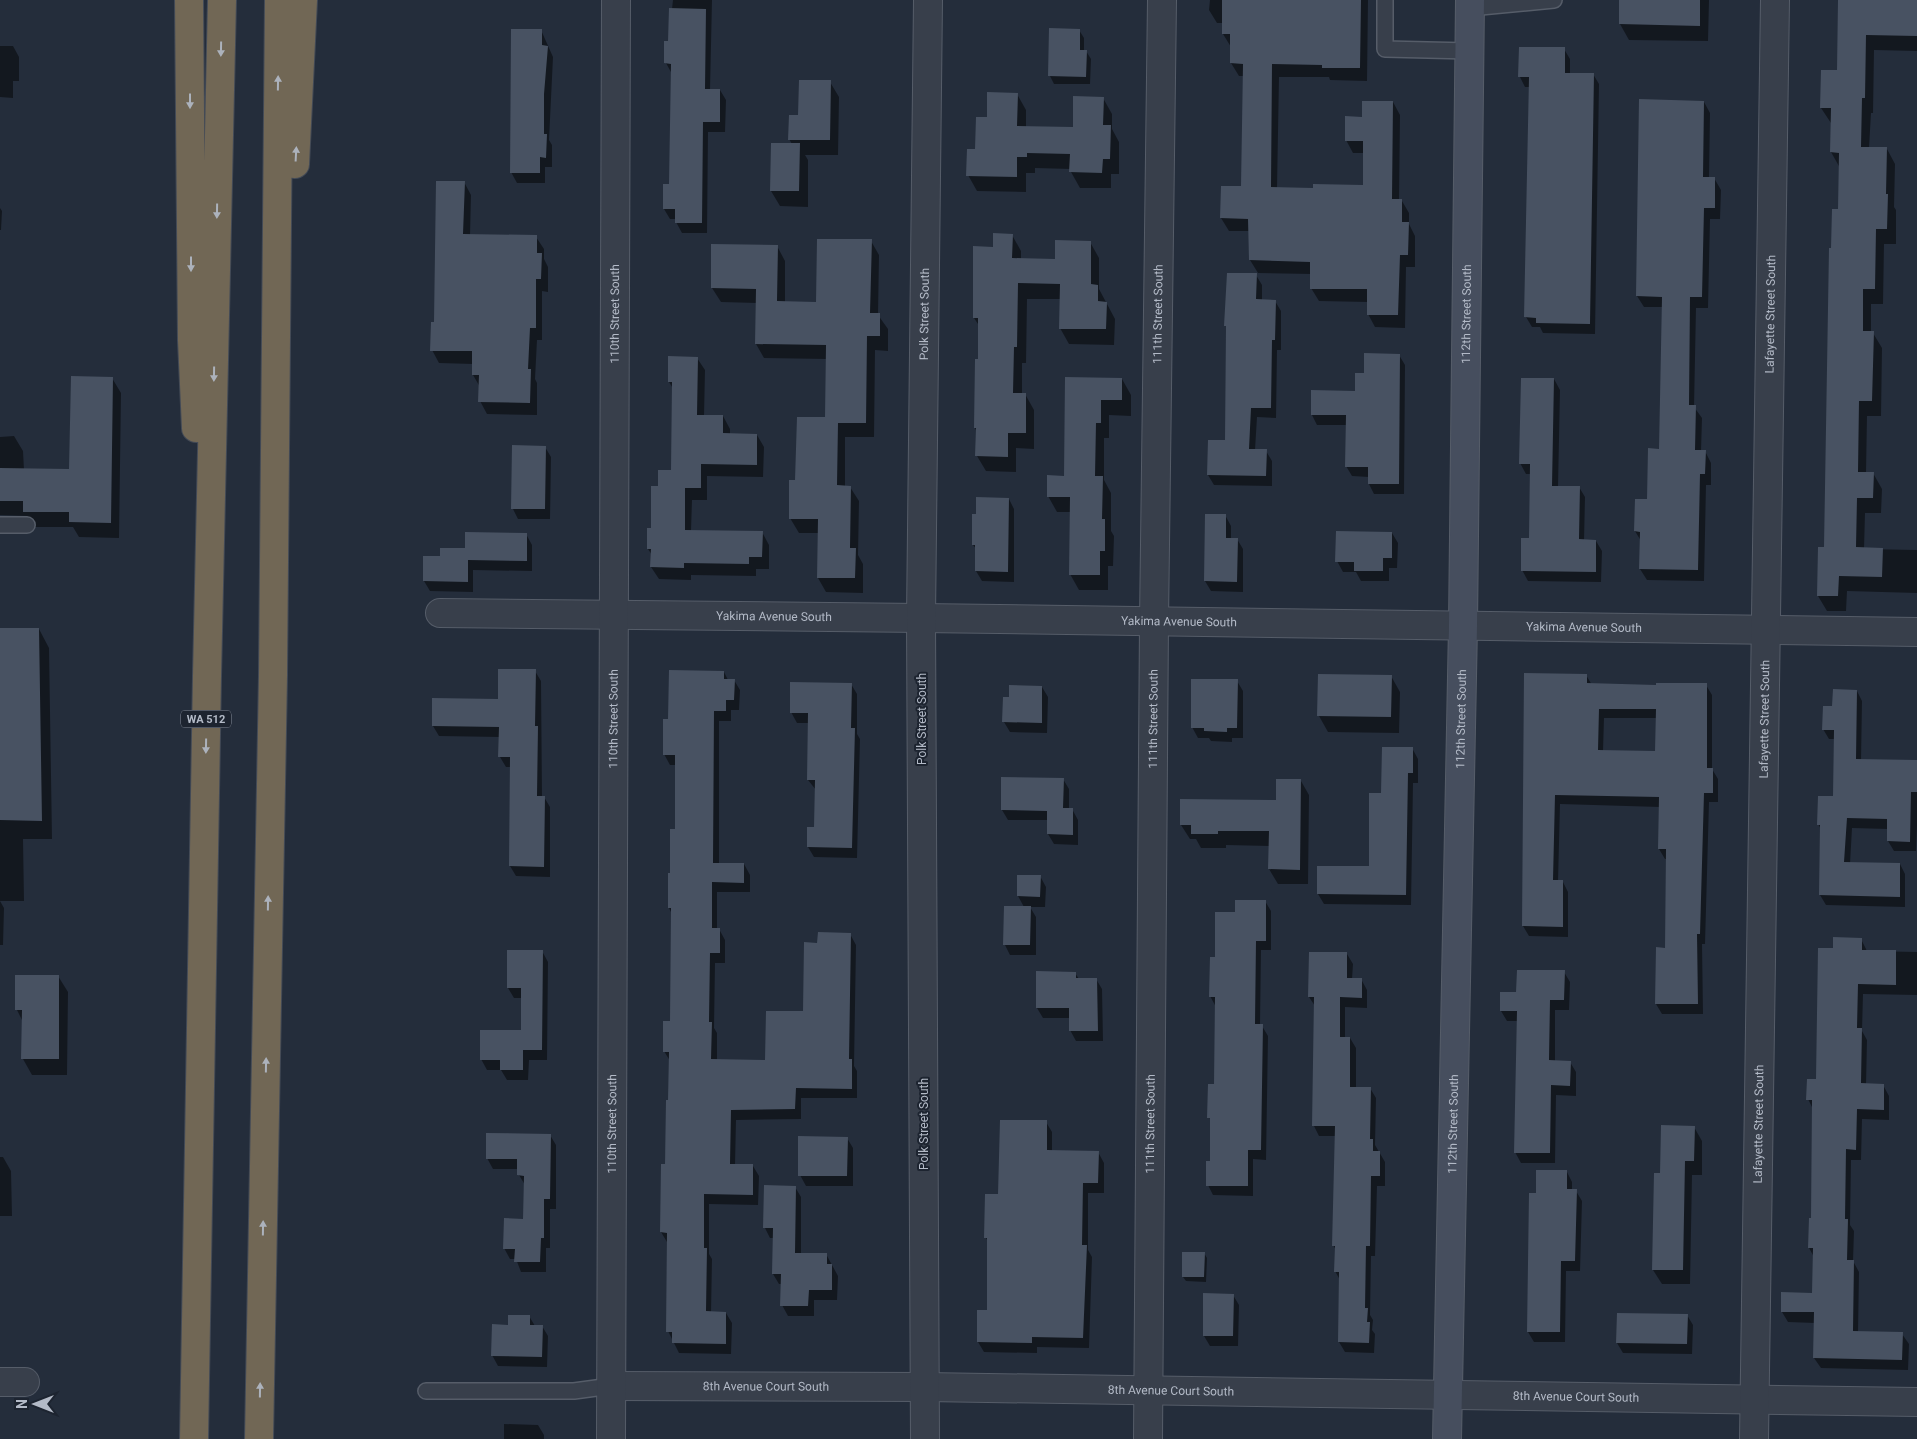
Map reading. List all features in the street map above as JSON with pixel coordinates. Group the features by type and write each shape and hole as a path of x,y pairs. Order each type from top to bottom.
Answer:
{"highway":[{"path":"189,0 192,340 207,676"},
{"name":"WA 512","path":"194,1439 207,676 222,0"},
{"path":"259,1439 273,675 279,0"},
{"path":"273,675 303,0"}],"main road":[{"name":"112th Street South","path":"1447,1439 1463,626 1470,4"}],"street":[{"name":"110th Street South","path":"611,1439 616,0"},
{"name":"Polk Street South","path":"925,1439 921,618 928,0"},
{"name":"111th Street South","path":"1148,1439 1154,622 1162,0"},
{"name":"Lafayette Street South","path":"1754,1439 1775,0"},
{"name":"Yakima Avenue South","path":"440,613 1917,632"},
{"name":"8th Avenue Court South","path":"611,1386 926,1387 1917,1402"}],"lane":[{"path":"1385,0 1385,49 1470,51"},
{"path":"1470,4 1554,0"},
{"path":"0,525 27,525"},
{"name":"8th Avenue Court South","path":"426,1391 574,1391 611,1386"}],"building":[{"path":"1222,0 1361,0 1360,68 1322,68 1322,65 1272,64 1271,187 1313,188 1313,184 1363,185 1363,141 1345,141 1345,116 1362,117 1362,101 1393,101 1392,199 1402,199 1402,222 1409,222 1408,255 1400,255 1398,315 1367,315 1367,289 1310,289 1310,262 1249,260 1248,219 1220,218 1221,186 1241,186 1243,64 1230,63 1230,34 1222,34"},
{"path":"1619,0 1700,0 1700,26 1619,24"},
{"path":"1838,0 1917,0 1917,36 1866,35 1865,98 1862,98 1861,147 1887,147 1886,194 1888,194 1887,229 1876,229 1875,289 1863,289 1863,331 1874,331 1872,401 1859,401 1858,472 1874,472 1873,498 1857,498 1856,547 1883,548 1882,577 1839,576 1838,596 1817,596 1818,547 1824,547 1829,248 1831,248 1832,209 1838,209 1839,153 1830,152 1831,108 1820,108 1821,70 1837,70"},
{"path":"669,8 706,9 705,89 720,89 720,122 703,122 702,223 675,223 675,209 663,209 663,184 669,184 671,64 664,63 664,41 668,41"},
{"path":"1049,28 1080,29 1080,50 1087,50 1086,77 1048,76"},
{"path":"511,29 542,29 542,45 548,46 544,94 544,134 547,134 546,158 540,157 540,173 510,173"},
{"path":"1519,47 1565,47 1565,73 1594,73 1590,324 1536,323 1536,318 1524,317 1529,77 1518,77"},
{"path":"799,80 831,80 830,140 788,140 789,115 798,115"},
{"path":"987,92 1018,93 1017,126 1073,127 1073,96 1104,97 1103,125 1111,125 1110,159 1103,159 1102,173 1069,172 1070,154 1027,153 1027,157 1017,157 1017,177 966,176 967,149 975,149 976,117 987,117"},
{"path":"1639,99 1704,101 1703,177 1715,177 1715,208 1704,208 1702,297 1690,297 1689,405 1696,405 1695,450 1706,450 1705,474 1700,474 1698,570 1639,569 1640,532 1634,531 1635,499 1647,499 1648,448 1659,449 1662,297 1636,296"},
{"path":"771,143 800,143 799,191 770,191"},
{"path":"436,181 465,181 463,234 537,235 537,253 542,253 541,279 536,279 536,328 530,328 528,369 531,369 530,403 478,402 479,375 472,375 472,351 430,351 431,322 434,322"},
{"path":"993,233 1013,234 1012,258 1055,259 1055,240 1091,241 1091,284 1098,285 1098,301 1107,302 1106,329 1059,329 1060,284 1018,283 1017,347 1014,347 1013,393 1026,393 1026,433 1008,433 1008,457 975,456 975,359 978,359 978,318 973,318 973,246 993,247"},
{"path":"817,239 872,239 870,313 880,313 880,336 867,336 866,423 838,423 837,485 851,486 850,548 856,548 855,578 817,578 818,519 789,519 789,480 795,480 797,417 825,417 826,345 755,344 756,289 711,288 711,244 778,245 777,301 816,302"},
{"path":"1227,273 1257,273 1256,299 1276,300 1275,340 1272,340 1271,408 1251,408 1249,449 1267,449 1266,476 1207,475 1208,440 1225,440 1226,326 1224,326"},
{"path":"1364,353 1400,354 1399,484 1368,484 1368,467 1345,467 1346,415 1311,415 1311,390 1355,391 1355,373 1364,373"},
{"path":"668,356 698,357 697,415 723,415 723,433 757,434 757,465 701,464 701,488 685,488 685,530 763,531 762,557 749,557 749,564 684,563 684,568 650,567 651,549 647,549 647,528 651,528 651,486 658,486 658,470 671,470 672,382 668,382"},
{"path":"71,376 113,377 111,523 69,522 69,512 23,512 23,501 0,501 0,468 69,469"},
{"path":"1065,377 1122,378 1122,400 1101,400 1101,423 1096,423 1095,476 1103,476 1102,519 1105,519 1105,551 1100,551 1100,575 1069,575 1070,497 1047,497 1047,475 1064,476"},
{"path":"1521,378 1554,378 1552,486 1580,486 1579,539 1596,540 1596,572 1521,571 1521,538 1529,538 1530,464 1519,464"},
{"path":"512,445 546,446 545,509 511,509"},
{"path":"976,497 1009,498 1008,572 975,571 975,545 972,545 972,514 976,514"},
{"path":"1205,514 1226,514 1226,538 1238,538 1237,582 1204,581"},
{"path":"1336,531 1392,532 1392,558 1383,558 1383,571 1354,571 1354,562 1335,562"},
{"path":"465,532 527,533 527,561 468,560 468,582 423,581 423,556 440,556 440,548 465,548"},
{"path":"0,628 39,628 42,821 0,820"},
{"path":"498,669 536,669 535,726 538,726 537,796 545,796 544,867 509,866 510,757 498,757 499,727 432,726 432,698 498,699"},
{"path":"669,670 724,671 724,679 735,679 734,700 726,700 726,711 714,711 713,863 744,863 744,883 712,882 712,928 720,928 720,953 710,953 709,1022 712,1022 711,1059 765,1060 766,1011 803,1011 804,942 817,943 818,932 851,933 849,1059 852,1059 852,1089 796,1088 795,1109 731,1110 730,1164 753,1164 753,1195 704,1194 704,1248 707,1248 706,1311 726,1312 726,1344 672,1343 672,1332 666,1332 667,1233 660,1232 661,1164 665,1164 669,1052 663,1052 663,1021 670,1021 671,908 668,908 668,873 670,873 670,829 675,829 675,755 663,755 663,719 668,719"},
{"path":"1524,673 1587,674 1587,683 1656,685 1656,683 1707,683 1707,768 1713,768 1713,793 1704,793 1700,934 1697,934 1698,1004 1655,1004 1656,947 1665,948 1666,849 1658,849 1659,797 1555,795 1553,880 1563,880 1563,927 1522,926","holes":["1599,709 1656,709 1655,751 1598,750"]},
{"path":"1318,674 1392,675 1391,717 1317,716"},
{"path":"1191,679 1238,679 1237,728 1227,728 1227,732 1204,731 1204,728 1191,728"},
{"path":"790,682 852,683 851,728 855,728 852,848 807,847 807,827 814,827 815,780 807,780 808,713 790,713"},
{"path":"1009,685 1042,686 1042,723 1002,722 1003,697 1009,697"},
{"path":"1833,689 1857,690 1856,759 1917,760 1917,792 1911,792 1910,842 1887,841 1887,819 1847,818 1844,862 1900,863 1900,897 1819,895 1820,825 1817,825 1818,796 1833,796 1834,730 1822,730 1823,706 1832,706"},
{"path":"1382,747 1413,747 1413,773 1408,773 1406,895 1317,894 1317,866 1369,866 1369,793 1381,793"},
{"path":"1001,777 1064,778 1063,808 1073,808 1073,835 1047,834 1047,811 1001,810"},
{"path":"1276,779 1301,779 1300,870 1268,869 1269,831 1218,831 1218,834 1191,834 1191,825 1180,825 1180,799 1276,800"},
{"path":"1017,875 1041,875 1040,897 1017,896"},
{"path":"1235,900 1266,900 1266,941 1256,941 1255,1024 1263,1024 1261,1150 1248,1150 1248,1186 1206,1186 1206,1161 1210,1161 1210,1118 1207,1118 1208,1084 1214,1084 1215,997 1209,997 1210,957 1215,957 1215,912 1235,912"},
{"path":"1004,906 1031,906 1030,945 1003,945"},
{"path":"1833,937 1862,938 1862,950 1896,950 1896,985 1858,984 1857,1028 1862,1028 1861,1083 1884,1084 1884,1110 1857,1109 1856,1150 1846,1149 1845,1219 1848,1219 1847,1260 1854,1260 1853,1331 1903,1332 1902,1360 1813,1358 1814,1312 1781,1312 1781,1292 1812,1293 1813,1248 1808,1248 1809,1218 1811,1218 1812,1100 1806,1100 1807,1079 1816,1079 1818,948 1833,948"},
{"path":"507,950 543,950 542,1050 523,1050 523,1070 500,1070 500,1060 480,1060 480,1030 521,1030 521,988 507,988"},
{"path":"1309,952 1347,952 1347,978 1362,978 1362,998 1340,997 1340,1037 1350,1037 1350,1087 1371,1087 1370,1139 1373,1139 1373,1151 1380,1151 1380,1176 1371,1176 1370,1246 1366,1246 1365,1308 1368,1308 1367,1322 1370,1322 1369,1343 1338,1342 1339,1272 1334,1272 1335,1246 1332,1246 1335,1126 1312,1126 1314,997 1308,997"},
{"path":"1517,970 1565,970 1564,1000 1550,1000 1549,1060 1571,1061 1570,1086 1551,1085 1550,1153 1514,1153 1517,1011 1500,1011 1500,992 1516,992"},
{"path":"1036,971 1076,972 1076,978 1097,978 1098,1031 1069,1031 1069,1008 1036,1008"},
{"path":"15,975 59,975 59,1059 21,1059 22,1010 15,1010"},
{"path":"1000,1120 1047,1120 1047,1150 1099,1151 1098,1183 1083,1183 1082,1245 1087,1245 1083,1338 1032,1337 1032,1343 977,1342 977,1310 987,1310 987,1238 984,1238 985,1194 998,1194"},
{"path":"1661,1125 1695,1126 1694,1161 1685,1161 1683,1270 1652,1270 1654,1173 1660,1173"},
{"path":"486,1133 551,1134 550,1199 544,1199 544,1238 541,1238 540,1262 514,1262 515,1249 503,1249 504,1218 523,1219 524,1176 517,1175 517,1159 486,1159"},
{"path":"798,1136 848,1137 847,1176 798,1176"},
{"path":"1536,1170 1567,1170 1567,1189 1577,1189 1575,1261 1561,1261 1560,1332 1527,1332 1529,1193 1536,1193"},
{"path":"764,1185 796,1186 795,1253 827,1253 827,1264 832,1264 832,1290 809,1290 808,1306 780,1306 781,1274 772,1274 773,1228 763,1228"},
{"path":"1182,1252 1205,1252 1204,1277 1182,1277"},
{"path":"1203,1293 1234,1294 1233,1336 1203,1336"},
{"path":"1617,1313 1688,1314 1687,1344 1616,1343"},
{"path":"508,1315 530,1315 530,1325 543,1325 542,1357 491,1356 492,1324 508,1325"}]}
